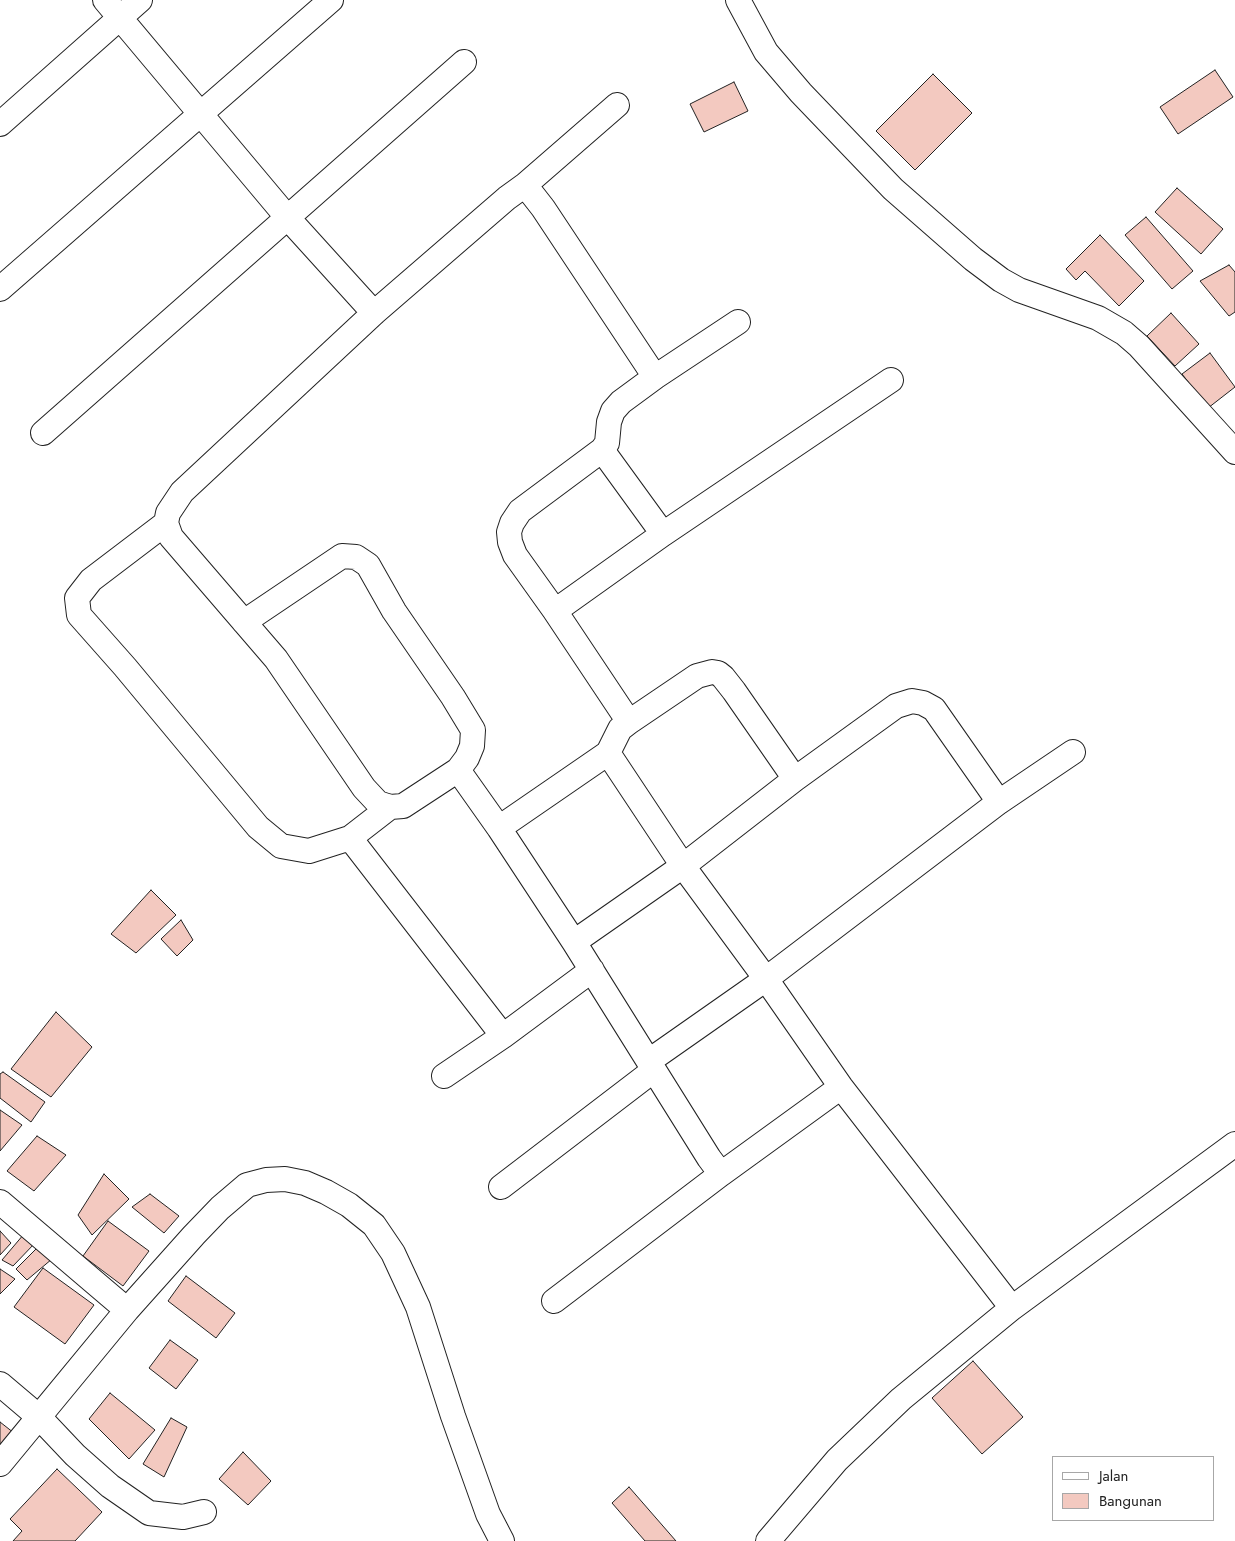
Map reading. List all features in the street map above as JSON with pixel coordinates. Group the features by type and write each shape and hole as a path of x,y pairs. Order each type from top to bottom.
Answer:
{"street":[{"path":"0,124 112,9 140,0"},
{"path":"0,288 331,0"},
{"path":"738,0 766,52 801,93 893,189 1000,280 1019,290 1098,318 1124,333 1139,346 1235,452"},
{"path":"112,9 287,216 374,314"},
{"path":"43,433 464,62"},
{"path":"244,622 342,556 356,557 368,565 394,611 453,697 473,730 469,752 458,770 403,806 390,807 378,803 364,788 276,659 244,622 172,537 166,524 168,513 182,492 374,314 507,198 525,185 618,105"},
{"path":"525,185 543,208 655,377"},
{"path":"629,722 515,555 510,542 509,532 512,523 520,511 602,450 607,443 609,422 613,411 621,402 738,322"},
{"path":"555,611 662,534 891,380"},
{"path":"602,450 662,534"},
{"path":"166,524 92,580 77,598 79,616 125,667 258,827 281,846 309,851 350,838 390,807"},
{"path":"499,828 608,754 620,729 629,722 697,676 712,672 723,677 734,691 795,779"},
{"path":"574,942 683,866 795,779 896,706 912,701 923,703 934,709 999,802"},
{"path":"501,1187 652,1066 766,979 999,802 1073,752"},
{"path":"608,754 683,866 766,979 840,1087 1012,1308"},
{"path":"458,770 499,828 574,942 720,1174"},
{"path":"350,838 503,1036"},
{"path":"444,1076 503,1036 592,970"},
{"path":"554,1301 720,1174 840,1087"},
{"path":"768,1541 837,1460 901,1399 1012,1308 1235,1144"},
{"path":"0,1464 127,1310 220,1208 247,1185 266,1180 285,1179 305,1183 326,1192 349,1206 374,1225 393,1253 418,1306 456,1425 488,1514 502,1541"},
{"path":"0,1202 127,1310"},
{"path":"0,1384 38,1417 75,1455 110,1486 149,1513 183,1517 204,1512"}],"building":[{"path":"1215,70 1233,97 1178,134 1160,107"},
{"path":"933,74 972,113 915,170 876,131"},
{"path":"734,82 748,111 704,132 690,104"},
{"path":"1177,188 1223,229 1201,254 1155,212"},
{"path":"1146,217 1193,271 1172,289 1125,235"},
{"path":"1100,235 1144,281 1119,306 1085,271 1076,280 1066,269"},
{"path":"1229,265 1235,272 1235,312 1229,316 1200,281"},
{"path":"1171,313 1199,344 1175,366 1147,336"},
{"path":"1210,353 1235,387 1208,408 1182,374"},
{"path":"151,890 176,915 136,953 111,934"},
{"path":"181,920 193,940 177,956 161,939"},
{"path":"56,1012 92,1047 51,1097 11,1069"},
{"path":"3,1072 45,1102 31,1122 0,1098 0,1074"},
{"path":"0,1110 22,1125 0,1151"},
{"path":"37,1136 66,1155 34,1191 7,1171"},
{"path":"104,1174 129,1199 92,1235 78,1215"},
{"path":"150,1194 179,1216 164,1233 132,1207"},
{"path":"108,1221 149,1251 123,1286 83,1256"},
{"path":"0,1231 11,1243 0,1255"},
{"path":"24,1234 35,1243 13,1266 2,1260"},
{"path":"42,1243 52,1259 27,1280 16,1269"},
{"path":"43,1268 94,1305 65,1344 14,1307"},
{"path":"0,1269 15,1279 0,1294"},
{"path":"186,1276 235,1313 216,1338 168,1301"},
{"path":"170,1340 198,1360 176,1389 149,1368"},
{"path":"973,1361 1023,1417 982,1454 932,1398"},
{"path":"110,1393 155,1430 129,1459 89,1419"},
{"path":"171,1418 187,1427 164,1477 143,1464"},
{"path":"0,1422 14,1433 2,1447 0,1445"},
{"path":"243,1452 271,1481 248,1505 219,1479"},
{"path":"57,1469 102,1512 75,1541 13,1541 22,1531 10,1519"},
{"path":"629,1487 676,1541 645,1541 612,1503"}]}
